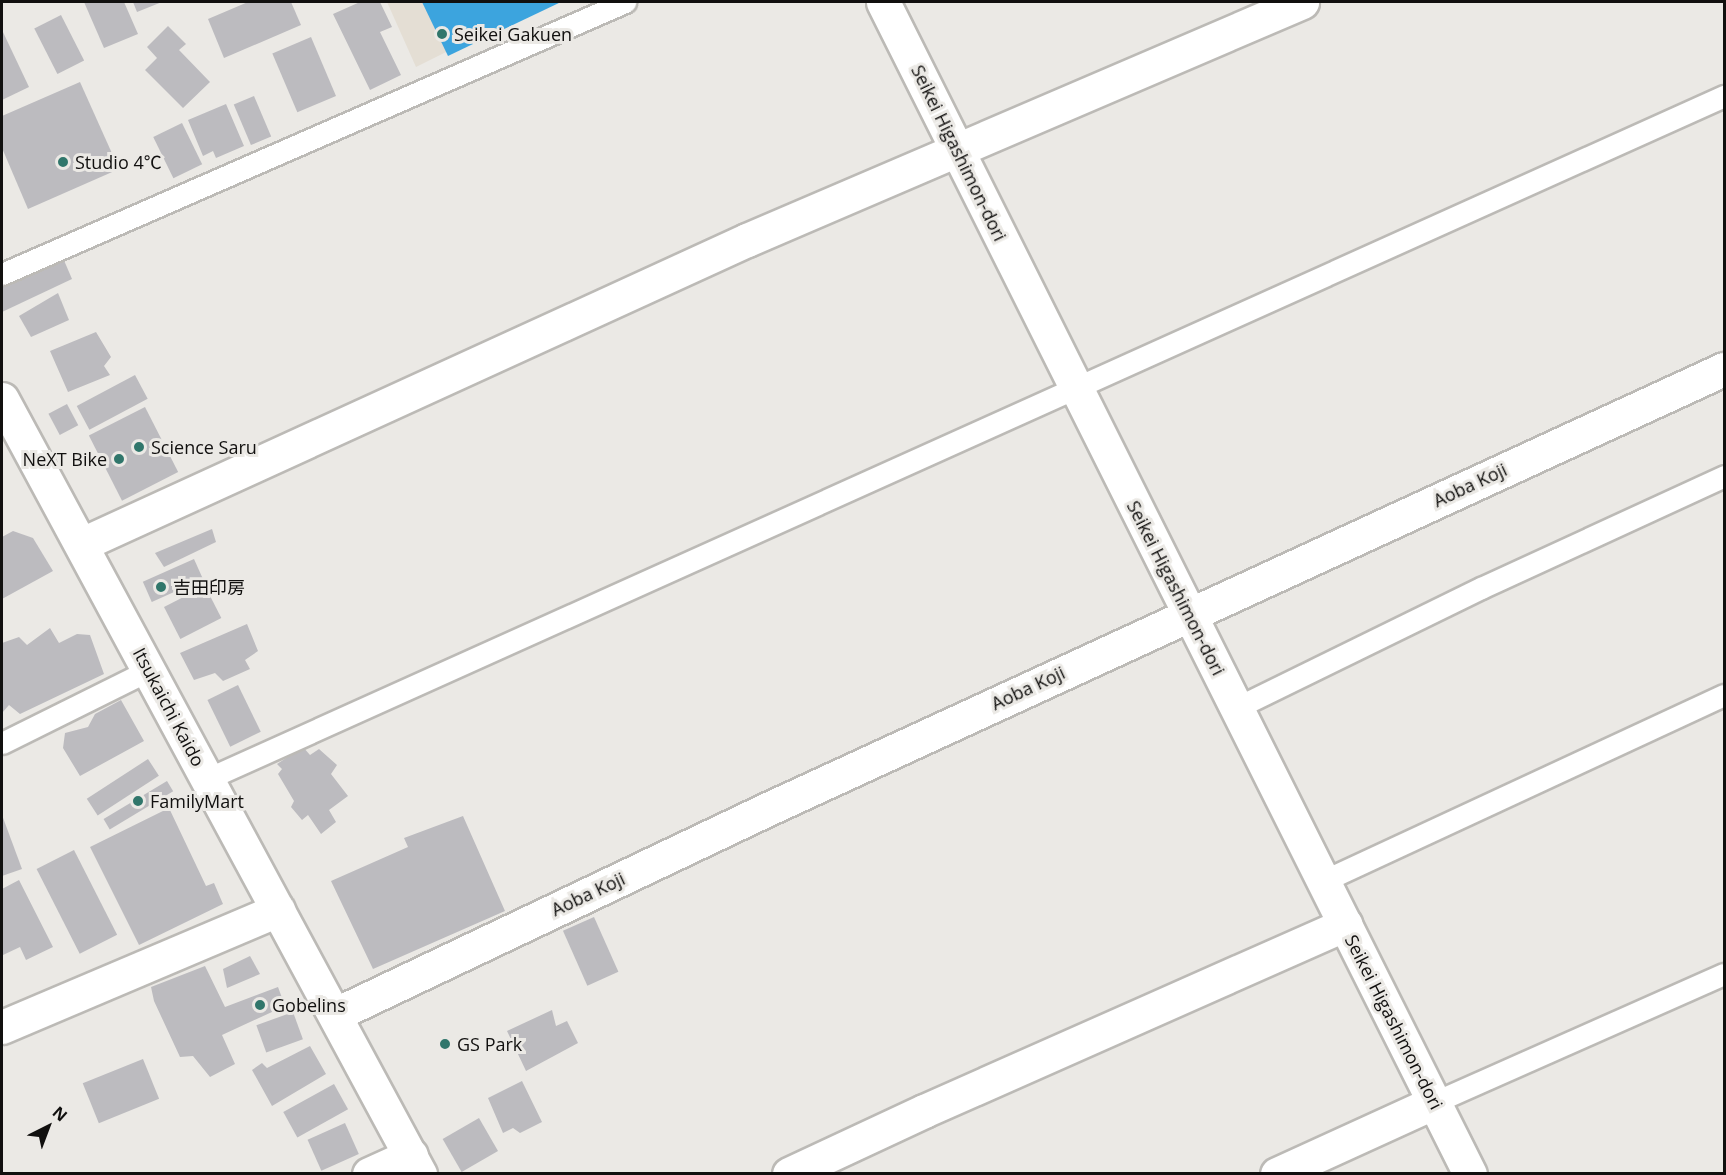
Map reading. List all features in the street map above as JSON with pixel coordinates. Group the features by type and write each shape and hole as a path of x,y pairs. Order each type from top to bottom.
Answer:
{"street":[{"name":"Seikei Higashimon-dori","path":"883,2 1470,1173"},
{"path":"82,544 747,240 1302,2"},
{"name":"Aoba Koji","path":"336,1014 772,807 1725,369"},
{"name":"Itsukaichi Kaido","path":"2,399 415,1164"},
{"path":"2,1027 278,910"},
{"path":"789,1173 1345,924"},
{"path":"1277,1173 1435,1102"},
{"path":"369,1173 415,1164"}],"lane":[{"path":"2,274 625,2"},
{"path":"207,779 1725,96"},
{"path":"1236,708 1481,588 1725,476"},
{"path":"2,743 149,670"},
{"path":"1323,881 1725,695"},
{"path":"1435,1102 1725,974"}],"shaded area":[{"name":"Seikei Gakuen","path":"387,2 547,2 416,67"}],"water":[{"name":"Seikei Gakuen","path":"422,2 561,2 448,56"}],"building":[{"path":"84,2 124,2 138,34 104,48"},
{"path":"133,2 162,2 137,12"},
{"path":"248,2 291,2 301,25 224,58 208,19"},
{"path":"360,2 380,2 392,27 380,32 401,75 370,90 333,14"},
{"path":"61,15 84,60 57,74 34,29"},
{"path":"168,26 186,44 179,50 210,82 183,108 145,70 157,58 147,47"},
{"path":"2,30 29,87 2,100"},
{"path":"311,37 336,96 297,112 272,53"},
{"path":"80,82 119,169 28,209 2,148 2,116"},
{"path":"254,96 271,137 251,145 234,105"},
{"path":"226,104 244,146 216,158 213,151 203,156 188,120"},
{"path":"182,123 202,164 173,178 153,137"},
{"path":"63,258 72,279 2,312 2,285"},
{"path":"58,293 69,320 31,337 19,316"},
{"path":"96,332 111,357 104,366 110,375 68,392 50,351"},
{"path":"135,375 148,399 89,430 77,406"},
{"path":"67,404 78,425 60,435 48,414"},
{"path":"145,407 178,472 122,501 89,436"},
{"path":"212,529 216,542 164,567 155,553"},
{"path":"13,531 33,538 53,571 2,599 2,537"},
{"path":"194,559 203,579 152,602 143,582"},
{"path":"205,586 221,618 180,639 164,607"},
{"path":"247,624 258,651 245,660 250,669 223,681 215,673 194,680 180,653"},
{"path":"50,628 59,643 77,634 90,635 104,674 20,714 9,705 2,713 2,643 19,637 27,645"},
{"path":"238,685 261,732 230,747 207,700"},
{"path":"121,700 144,741 80,776 63,748 65,733 88,727 95,714"},
{"path":"303,747 310,755 319,749 337,765 331,774 348,796 329,810 336,822 321,834 308,815 302,820 291,807 294,801 278,774 282,769 277,764"},
{"path":"148,759 159,776 98,816 87,799"},
{"path":"167,781 173,791 110,829 104,819"},
{"path":"169,808 206,886 214,883 223,904 139,945 90,847"},
{"path":"2,815 22,869 2,876"},
{"path":"463,816 505,911 373,969 331,881 408,847 404,838"},
{"path":"74,850 117,935 80,954 37,869"},
{"path":"19,880 53,947 26,960 20,947 3,955 2,952 2,889"},
{"path":"594,917 618,972 587,986 563,931"},
{"path":"250,956 260,974 227,988 223,969"},
{"path":"205,966 225,1007 278,987 285,1006 222,1035 235,1064 210,1077 193,1056 180,1057 154,1001 151,987"},
{"path":"552,1010 556,1026 567,1021 578,1043 526,1071 507,1031"},
{"path":"293,1012 303,1039 266,1053 256,1025"},
{"path":"310,1046 326,1074 272,1106 252,1070 262,1063 267,1068"},
{"path":"143,1059 159,1099 99,1123 83,1083"},
{"path":"522,1081 542,1122 520,1133 513,1128 503,1133 488,1098"},
{"path":"334,1084 348,1109 297,1137 283,1112"},
{"path":"479,1118 498,1151 462,1172 443,1139"},
{"path":"345,1123 359,1154 321,1171 308,1140"}],"place":[{"name":"Seikei Gakuen","path":"442,34"},
{"name":"Studio 4℃","path":"63,162"},
{"name":"Science Saru","path":"139,447"},
{"name":"NeXT Bike","path":"119,459"},
{"name":"吉田印房","path":"161,587"},
{"name":"FamilyMart","path":"138,801"},
{"name":"Gobelins","path":"260,1005"},
{"name":"GS Park","path":"445,1044"}]}
